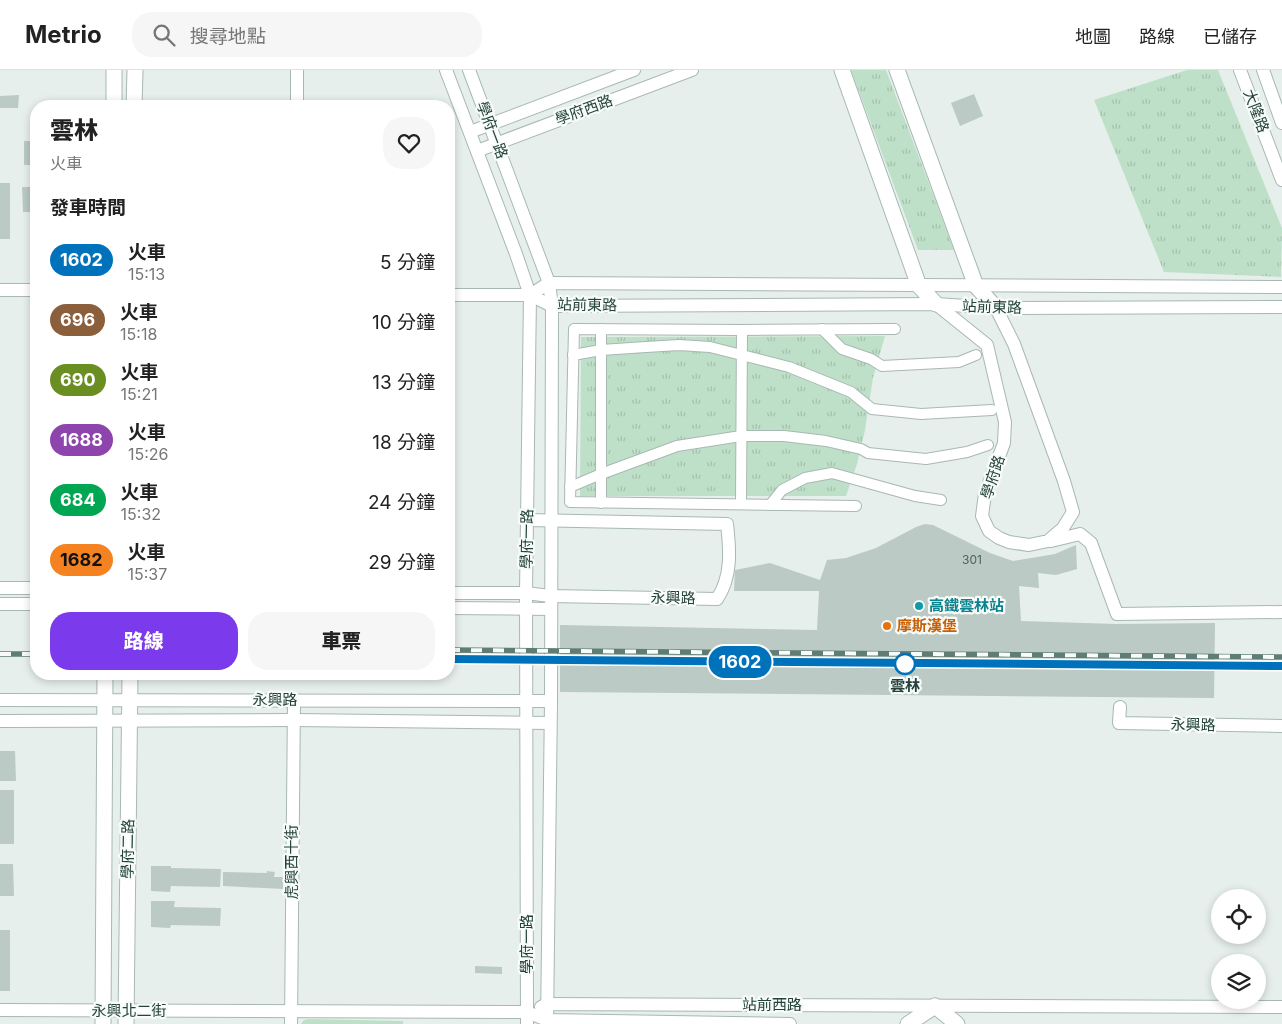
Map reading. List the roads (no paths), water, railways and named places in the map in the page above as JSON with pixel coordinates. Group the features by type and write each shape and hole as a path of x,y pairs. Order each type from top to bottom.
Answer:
{"street":[{"path":"114,70 114,100"},
{"path":"134,70 134,100"},
{"path":"297,70 297,100"},
{"name":"學府一路","path":"446,70 530,295 526,593 527,1018"},
{"name":"學府一路","path":"469,70 549,283 552,306 547,1022"},
{"name":"學府西路","path":"470,132 634,70"},
{"name":"學府西路","path":"477,151 692,70"},
{"name":"學府路","path":"842,70 919,286 936,304 987,345 1006,422 1004,443 985,494 982,516 990,532 999,538 1029,545 1048,541"},
{"path":"897,70 976,286 996,308 1014,344 1064,481 1073,512 1063,528 1048,541"},
{"name":"大隆路","path":"1240,70 1282,180"},
{"name":"大隆路","path":"1262,70 1282,123"},
{"name":"站前東路","path":"530,295 549,283 1282,287"},
{"path":"0,290 30,290"},
{"path":"455,295 530,295"},
{"name":"站前東路","path":"530,295 552,306 936,304 996,308 1282,307"},
{"path":"856,506 570,502 574,329 742,330 896,328"},
{"path":"601,329 601,503"},
{"path":"822,329 842,349 871,359 882,366 959,362 976,355"},
{"path":"741,504 742,330"},
{"path":"573,356 601,350 678,345 710,347 789,367 851,392 872,409 921,414 992,410"},
{"path":"570,487 677,446 741,436 784,436 826,441 860,449 868,453 926,459 967,452 988,445"},
{"path":"770,505 782,490 805,478 832,472 915,496 941,500"},
{"path":"527,520 550,521"},
{"name":"永興路","path":"455,608 526,609 550,602 717,599 724,589 729,569 730,547 727,524 550,521"},
{"path":"1048,541 1080,534 1091,543 1117,614 1282,612"},
{"path":"0,588 30,588"},
{"name":"永興路","path":"455,593 526,593 550,602"},
{"path":"0,604 30,604"},
{"name":"學府二路","path":"103,1018 105,680"},
{"name":"學府二路","path":"126,1017 130,680"},
{"name":"永興路","path":"0,700 550,700"},
{"name":"虎興西十街","path":"291,1018 294,700"},
{"name":"永興路","path":"1120,707 1119,723 1282,726"},
{"name":"永興路","path":"0,720 294,720 550,723"},
{"name":"站前西路","path":"527,1018 547,1004 1282,1006"},
{"path":"908,1024 934,1006 957,1024"},
{"name":"永興北二街","path":"0,1010 103,1018 527,1018"},
{"name":"站前西路","path":"527,1018 547,1022 790,1024"}],"railway":[{"path":"455,650 1282,657"},
{"path":"0,654 30,654"},
{"path":"455,659 1282,666"}],"train":[{"name":"1602","path":"455,659 1282,666"}],"place":[{"name":"高鐵雲林站","path":"919,606"},
{"name":"摩斯漢堡","path":"887,626"},
{"name":"雲林","path":"905,664"}]}
